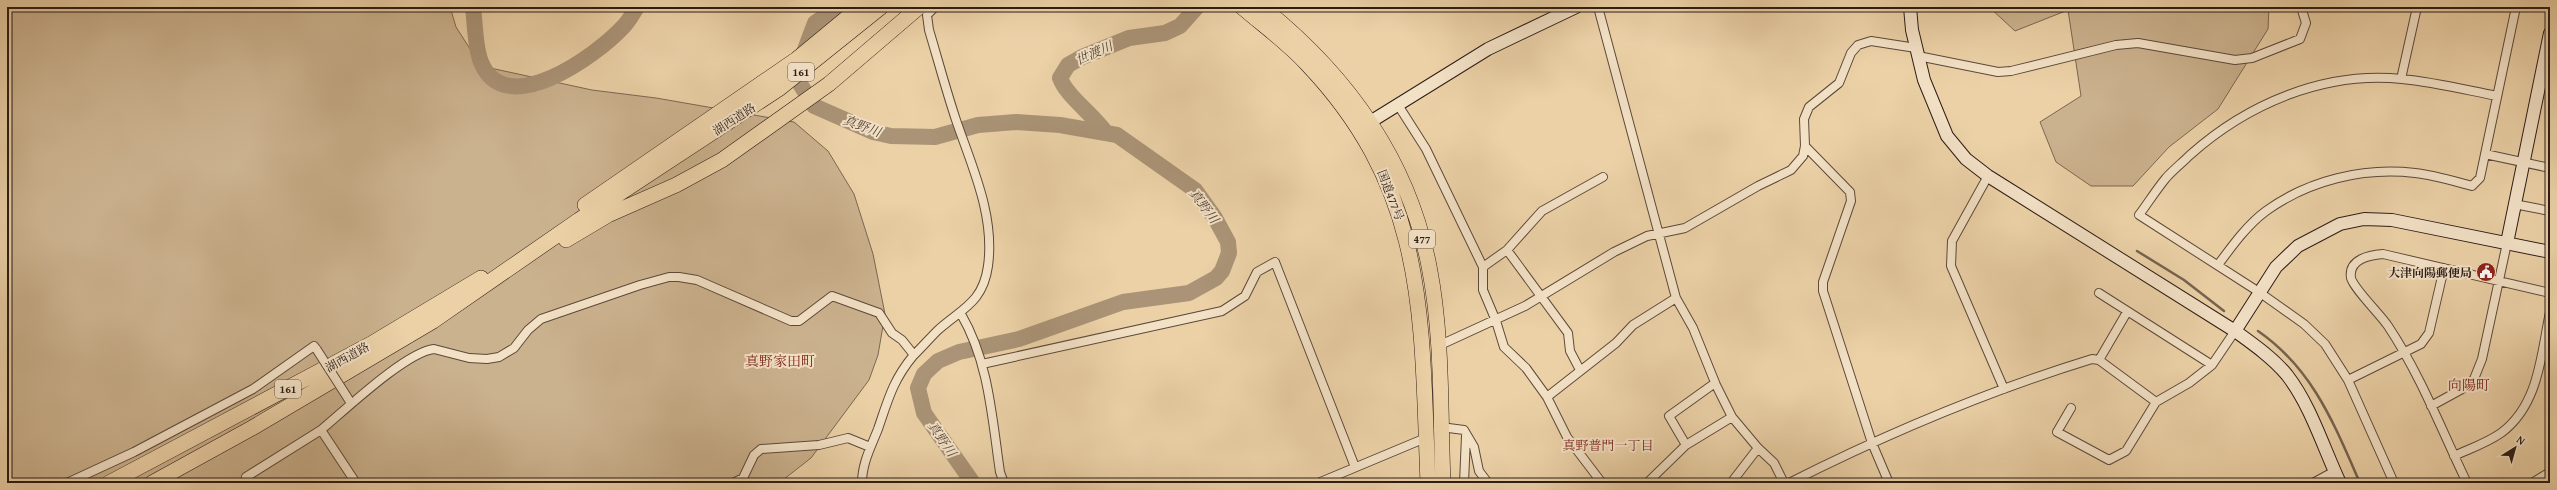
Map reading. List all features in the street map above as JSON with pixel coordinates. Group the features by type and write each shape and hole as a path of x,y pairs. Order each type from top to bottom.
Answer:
{"highway":[{"path":"467,293 713,124 797,59 860,7"},
{"name":"湖西道路","path":"152,483 371,359 467,293 579,220 713,124 807,68 881,7"},
{"path":"467,293 608,215 676,185 737,150 829,84 919,7"},
{"name":"国道477号","path":"1242,7 1308,64 1365,125 1400,215 1412,257 1420,318 1428,483"},
{"name":"国道477号","path":"1262,7 1312,50 1400,176 1419,228 1430,273 1438,346 1443,483"},
{"name":"湖西道路","path":"109,483 467,293"}],"street":[{"path":"862,483 862,472 889,392 914,355 939,330 974,302 984,280 991,233 984,203 929,30 927,15 935,7"},
{"path":"1365,125 1488,49 1576,7"},
{"path":"1598,7 1660,233 1676,298 1693,328 1715,383 1732,417 1758,448 1774,463 1784,483"},
{"path":"1910,7 1917,52 1924,80 1947,136 1966,159 1988,176 2235,331 2264,353 2286,374 2302,397 2340,483"},
{"path":"1438,346 1496,321 1540,298 1614,252 1647,236 1685,228 1758,186 1791,170 1803,156 1805,146 1804,119 1809,107 1839,83 1850,53 1858,45 1871,41 1998,72 2011,71 2116,44 2138,43 2235,60 2252,58 2300,39 2306,23 2301,7"},
{"path":"2401,79 2417,7"},
{"path":"2218,266 2238,239 2265,211 2291,196 2352,174 2385,171 2416,173 2472,186 2480,178 2516,7"},
{"path":"2431,406 2462,389 2474,379 2482,359 2550,33"},
{"path":"2394,483 2348,380 2325,344 2304,324 2259,292 2139,215 2166,177 2201,146 2236,120 2267,103 2314,86 2338,82 2401,79 2497,96"},
{"path":"1398,105 1426,149 1483,267 1483,290 1496,321 1504,346 1526,368 1547,397 1567,437 1602,483"},
{"path":"1805,146 1850,192 1851,201 1823,282 1823,291 1872,443 1889,483"},
{"path":"2485,154 2550,168"},
{"path":"1988,176 1952,241 1951,266 2004,389"},
{"path":"1483,267 1507,250 1542,211 1603,177"},
{"path":"2514,204 2550,211"},
{"path":"2071,408 2057,432 2109,460 2126,452 2156,402 2188,383 2212,365 2276,267 2298,246 2340,224 2364,219 2392,220 2550,252"},
{"path":"1507,250 1540,298 1568,333 1570,351 1580,370"},
{"path":"2467,483 2431,406 2403,353 2388,326 2358,290 2351,278 2351,269 2357,261 2367,256 2383,254 2550,293"},
{"path":"981,362 1222,312 1245,296 1257,272 1275,262 1355,467"},
{"path":"2348,380 2421,344 2429,333 2444,268"},
{"path":"246,476 321,430 350,403 384,377 426,350 434,350 487,360 499,357 514,348 528,330 541,319 669,277 697,280 763,311 791,321 800,321 817,306 832,296 840,297 880,313 892,333 902,340 914,355"},
{"path":"2099,293 2212,365"},
{"path":"1547,397 1616,343 1633,325 1676,298"},
{"path":"2099,360 2127,312"},
{"path":"2454,456 2500,434 2516,421 2528,404 2534,389 2550,312"},
{"path":"960,314 972,333 981,362 1000,472 1004,483"},
{"path":"67,483 134,452 253,389 314,346 350,403"},
{"path":"1788,483 1872,443 2004,389 2036,376 2092,359 2099,360 2156,402"},
{"path":"1686,445 1669,416 1715,383"},
{"path":"1647,483 1686,445 1732,417"},
{"path":"1318,483 1426,438 1441,427 1462,428 1474,447 1479,471 1488,483"},
{"path":"321,430 356,483"},
{"path":"1464,483 1466,436"},
{"path":"733,483 744,478 754,455 761,449 819,445 848,438 870,447"},
{"path":"1732,483 1758,448"},
{"path":"2313,483 2334,471"},
{"path":"2532,483 2550,472"}],"shaded area":[{"path":"7,7 450,7 456,27 481,66 592,90 656,98 794,122 828,151 854,194 873,254 885,314 878,355 869,380 811,458 779,483 7,483"},
{"path":"1989,7 2269,7 2268,29 2218,109 2169,147 2133,186 2091,186 2056,162 2040,122 2081,96 2068,10 2015,31"}],"waterway":[{"name":"真野川","path":"473,7 476,42 481,62 493,79 510,86 529,85 551,78 573,67 593,53 625,25 637,7"},
{"name":"真野川","path":"839,7 815,23 795,76 814,106 873,132 891,136 935,137 978,125 1016,122 1060,125 1117,135 1195,190 1215,218 1228,242 1229,253 1222,271 1216,278 1189,293 1123,302 1019,339 959,352 938,361 924,374 918,388 924,413 973,483"},
{"name":"世渡川","path":"1106,133 1063,85 1060,78 1068,65 1082,57 1129,38 1165,33 1180,26 1197,7"},
{"path":"2137,251 2184,280 2224,311"},
{"path":"2258,331 2277,346 2308,380 2331,419 2360,483"}],"place":[{"name":"大津向陽郵便局","path":"2486,272"}],"district":[{"name":"真野家田町","path":"780,361"},
{"name":"向陽町","path":"2469,385"},
{"name":"真野普門一丁目","path":"1608,445"}]}
